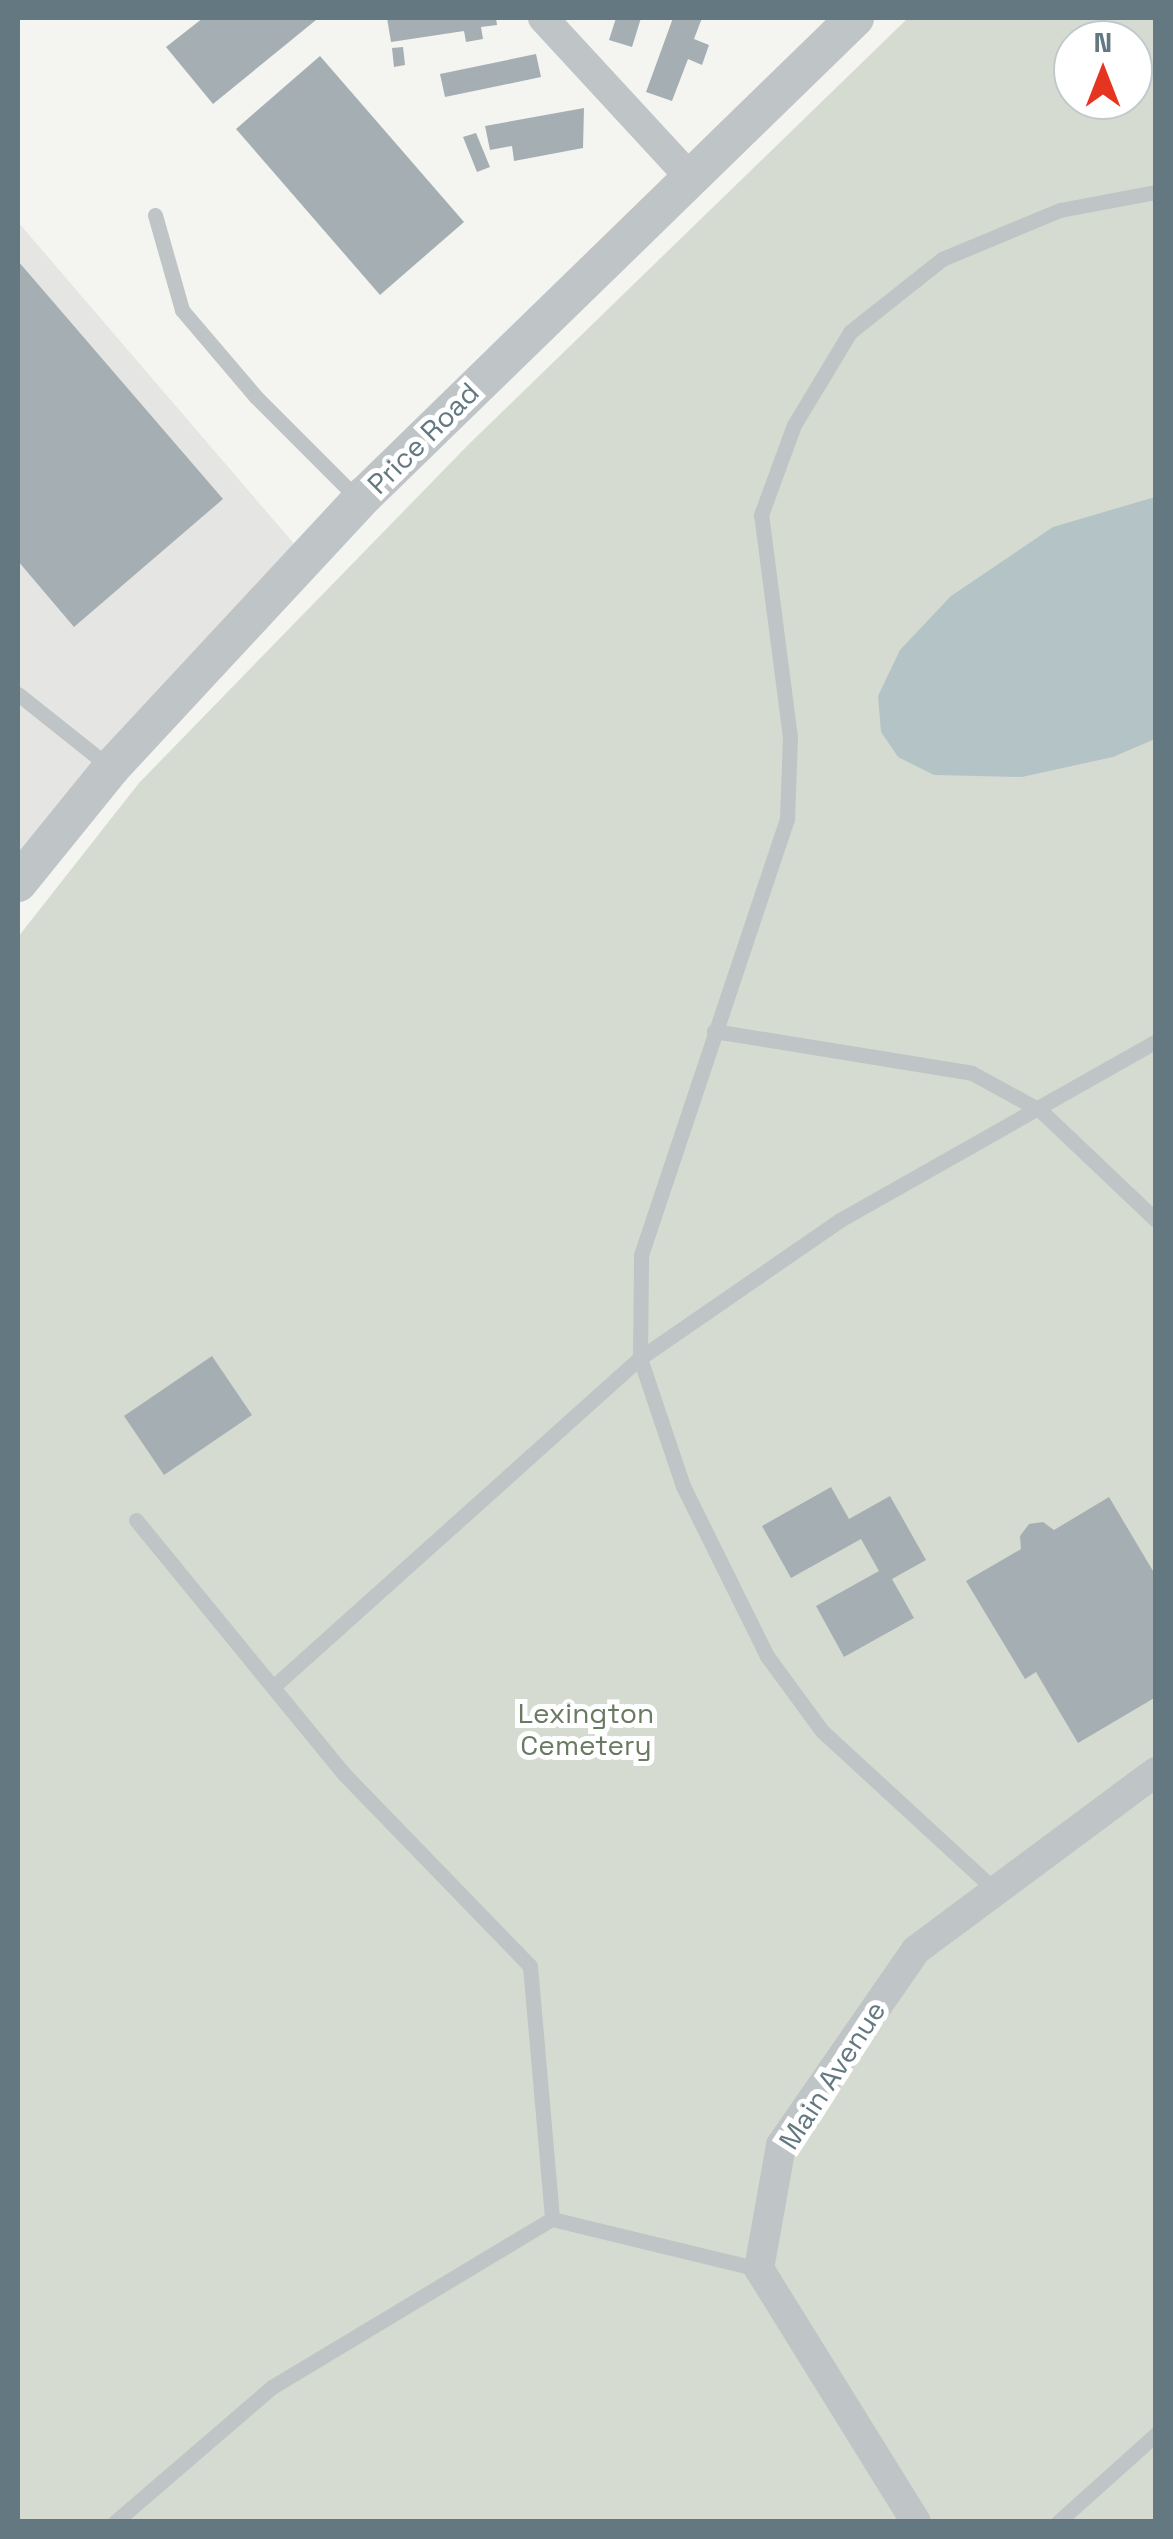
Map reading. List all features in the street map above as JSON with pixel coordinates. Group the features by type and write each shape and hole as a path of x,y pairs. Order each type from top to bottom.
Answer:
{"street":[{"path":"544,18 689,176"},
{"name":"Price Road","path":"18,882 111,768 360,501 855,18"},
{"name":"Main Avenue","path":"758,2270 780,2145 916,1950 1156,1772"},
{"path":"758,2270 916,2522"}],"lane":[{"path":"996,1890 822,1731 766,1656 684,1486 640,1358 641,1255 787,819 790,738 760,515 794,425 850,332 942,259 1060,210 1156,192"},
{"path":"155,216 182,310 256,397 360,501"},
{"path":"18,694 111,768"},
{"path":"714,1032 972,1073 1041,1111 1156,1220"},
{"path":"273,1686 640,1358 840,1220 1041,1111 1156,1041"},
{"path":"136,1520 344,1774 530,1966 552,2220"},
{"path":"114,2522 272,2387 552,2220 758,2270"},
{"path":"1058,2522 1156,2434"}],"shaded area":[{"path":"18,222 307,559 18,883"},
{"path":"1155,497 1155,739 1113,757 1022,777 934,775 898,757 881,732 878,696 900,650 951,596 1053,527"}],"green space":[{"name":"Lexington Cemetery","path":"908,18 1155,18 1155,2521 18,2521 18,937 139,783 469,444"}],"building":[{"path":"203,18 316,20 213,104 166,47"},
{"path":"387,18 496,18 497,25 481,27 483,39 466,42 464,31 391,42"},
{"path":"616,18 641,18 632,47 609,40"},
{"path":"673,18 702,18 694,39 709,45 702,65 688,59 672,101 646,92"},
{"path":"403,47 405,65 394,67 392,48"},
{"path":"536,54 541,77 445,97 440,74"},
{"path":"320,56 464,222 380,295 236,129"},
{"path":"584,108 583,148 514,161 512,146 490,150 485,126"},
{"path":"476,133 490,167 477,172 463,137"},
{"path":"18,261 223,499 74,627 18,561"},
{"path":"212,1356 252,1415 164,1475 124,1416"},
{"path":"831,1487 849,1519 890,1496 926,1560 892,1579 914,1618 844,1657 816,1606 879,1571 861,1539 791,1578 762,1526"},
{"path":"1109,1497 1156,1576 1156,1697 1078,1743 1036,1672 1025,1679 966,1581 1021,1549 1020,1536 1029,1524 1043,1522 1054,1530"}]}
